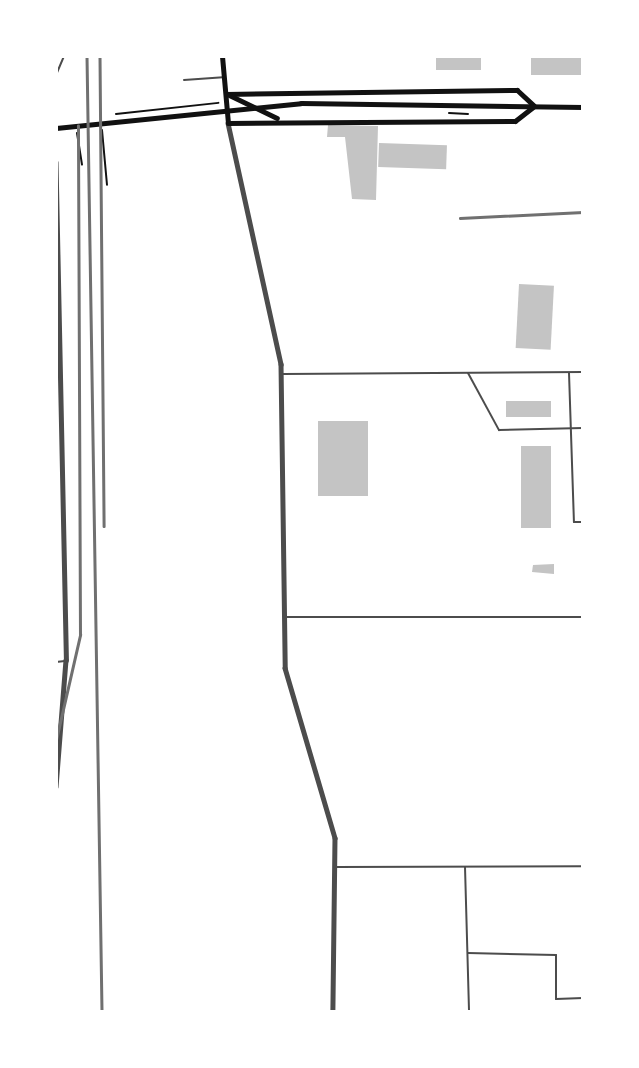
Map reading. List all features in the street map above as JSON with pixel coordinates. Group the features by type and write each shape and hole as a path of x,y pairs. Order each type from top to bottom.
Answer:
{"main road":[{"path":"222,56 228,123 281,120 515,121 534,106"},
{"path":"226,93 517,90 534,106"},
{"path":"226,93 281,120"},
{"path":"56,128 301,103 583,107"}],"street":[{"path":"228,123 281,374 285,668 335,838 333,1012"},
{"path":"56,162 66,660 56,787"}],"lane":[{"path":"56,75 64,56"},
{"path":"184,80 224,76"},
{"path":"568,372 573,428 574,522 583,522"},
{"path":"281,374 583,372"},
{"path":"467,373 499,429 583,428"},
{"path":"285,617 583,617"},
{"path":"56,662 66,660"},
{"path":"465,866 469,1012"},
{"path":"334,867 583,866"},
{"path":"468,953 556,955 556,999 583,998"}],"path":[{"path":"102,129 107,185"},
{"path":"77,132 82,166"}],"building":[{"path":"436,56 481,56 481,70 436,70"},
{"path":"531,56 583,56 583,75 531,75"},
{"path":"328,125 378,126 376,200 352,199 345,137 327,137"},
{"path":"379,143 447,145 446,169 378,167"},
{"path":"519,284 554,286 551,350 516,348"},
{"path":"506,401 551,401 551,417 506,417"},
{"path":"318,421 368,421 368,496 318,496"},
{"path":"521,446 551,446 551,528 521,528"},
{"path":"554,564 554,574 532,572 533,565"}],"railway":[{"path":"87,56 102,1012"},
{"path":"100,56 104,526"},
{"path":"56,740 80,635 78,126"},
{"path":"460,218 583,212"}]}
